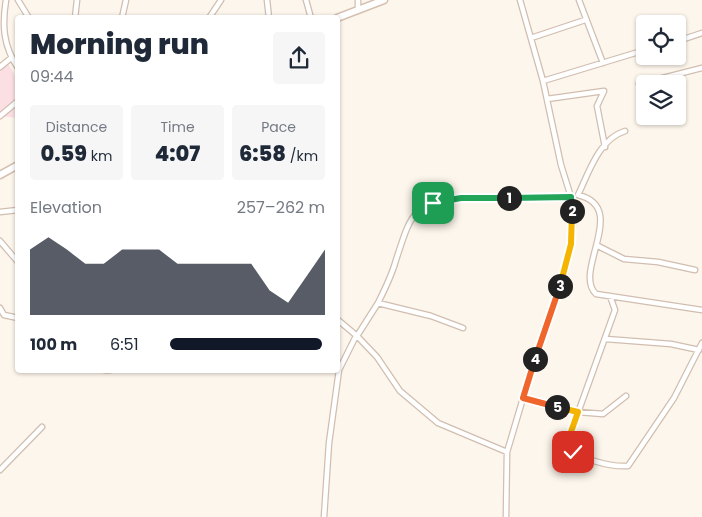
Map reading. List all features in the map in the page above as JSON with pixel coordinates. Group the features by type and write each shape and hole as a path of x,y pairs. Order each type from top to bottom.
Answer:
{"street":[{"path":"6,0 4,39 15,64"},
{"path":"18,0 27,15"},
{"path":"75,15 77,0"},
{"path":"123,15 126,0"},
{"path":"212,15 221,0"},
{"path":"267,0 269,15"},
{"path":"306,0 310,15"},
{"path":"358,0 358,10"},
{"path":"340,17 384,0"},
{"path":"506,517 507,452 569,257 573,224 571,197 561,165 548,99 520,0"},
{"path":"579,0 585,20 603,63"},
{"path":"531,38 585,20"},
{"path":"686,38 702,33"},
{"path":"543,81 636,53"},
{"path":"0,67 11,58"},
{"path":"674,75 702,68"},
{"path":"548,99 604,91 597,106 605,147"},
{"path":"0,116 15,104"},
{"path":"625,131 615,134 596,156 578,195 593,200 599,210 598,246 589,278 590,289 596,294 702,310"},
{"path":"0,175 15,167"},
{"path":"340,368 356,336 378,303 392,274 404,230 414,215 423,207 443,200 461,198 571,197"},
{"path":"0,212 15,210"},
{"path":"0,242 15,259"},
{"path":"598,246 624,258 658,262 695,270"},
{"path":"610,296 615,310 566,446 578,456 620,466 628,466 674,398 702,343"},
{"path":"378,303 431,316 463,328"},
{"path":"0,308 2,314 15,317"},
{"path":"340,322 377,357 400,391 438,424 507,452"},
{"path":"606,339 671,344 699,350"},
{"path":"324,517 329,443 339,373"},
{"path":"523,398 578,412 603,414 626,396"},
{"path":"0,470 42,427"}],"shaded area":[{"path":"6,60 15,76 15,118 0,116 0,65"}],"route":[{"path":"433,203 461,198 571,197 573,224 569,257 523,398 578,412 566,446 573,452"}]}
